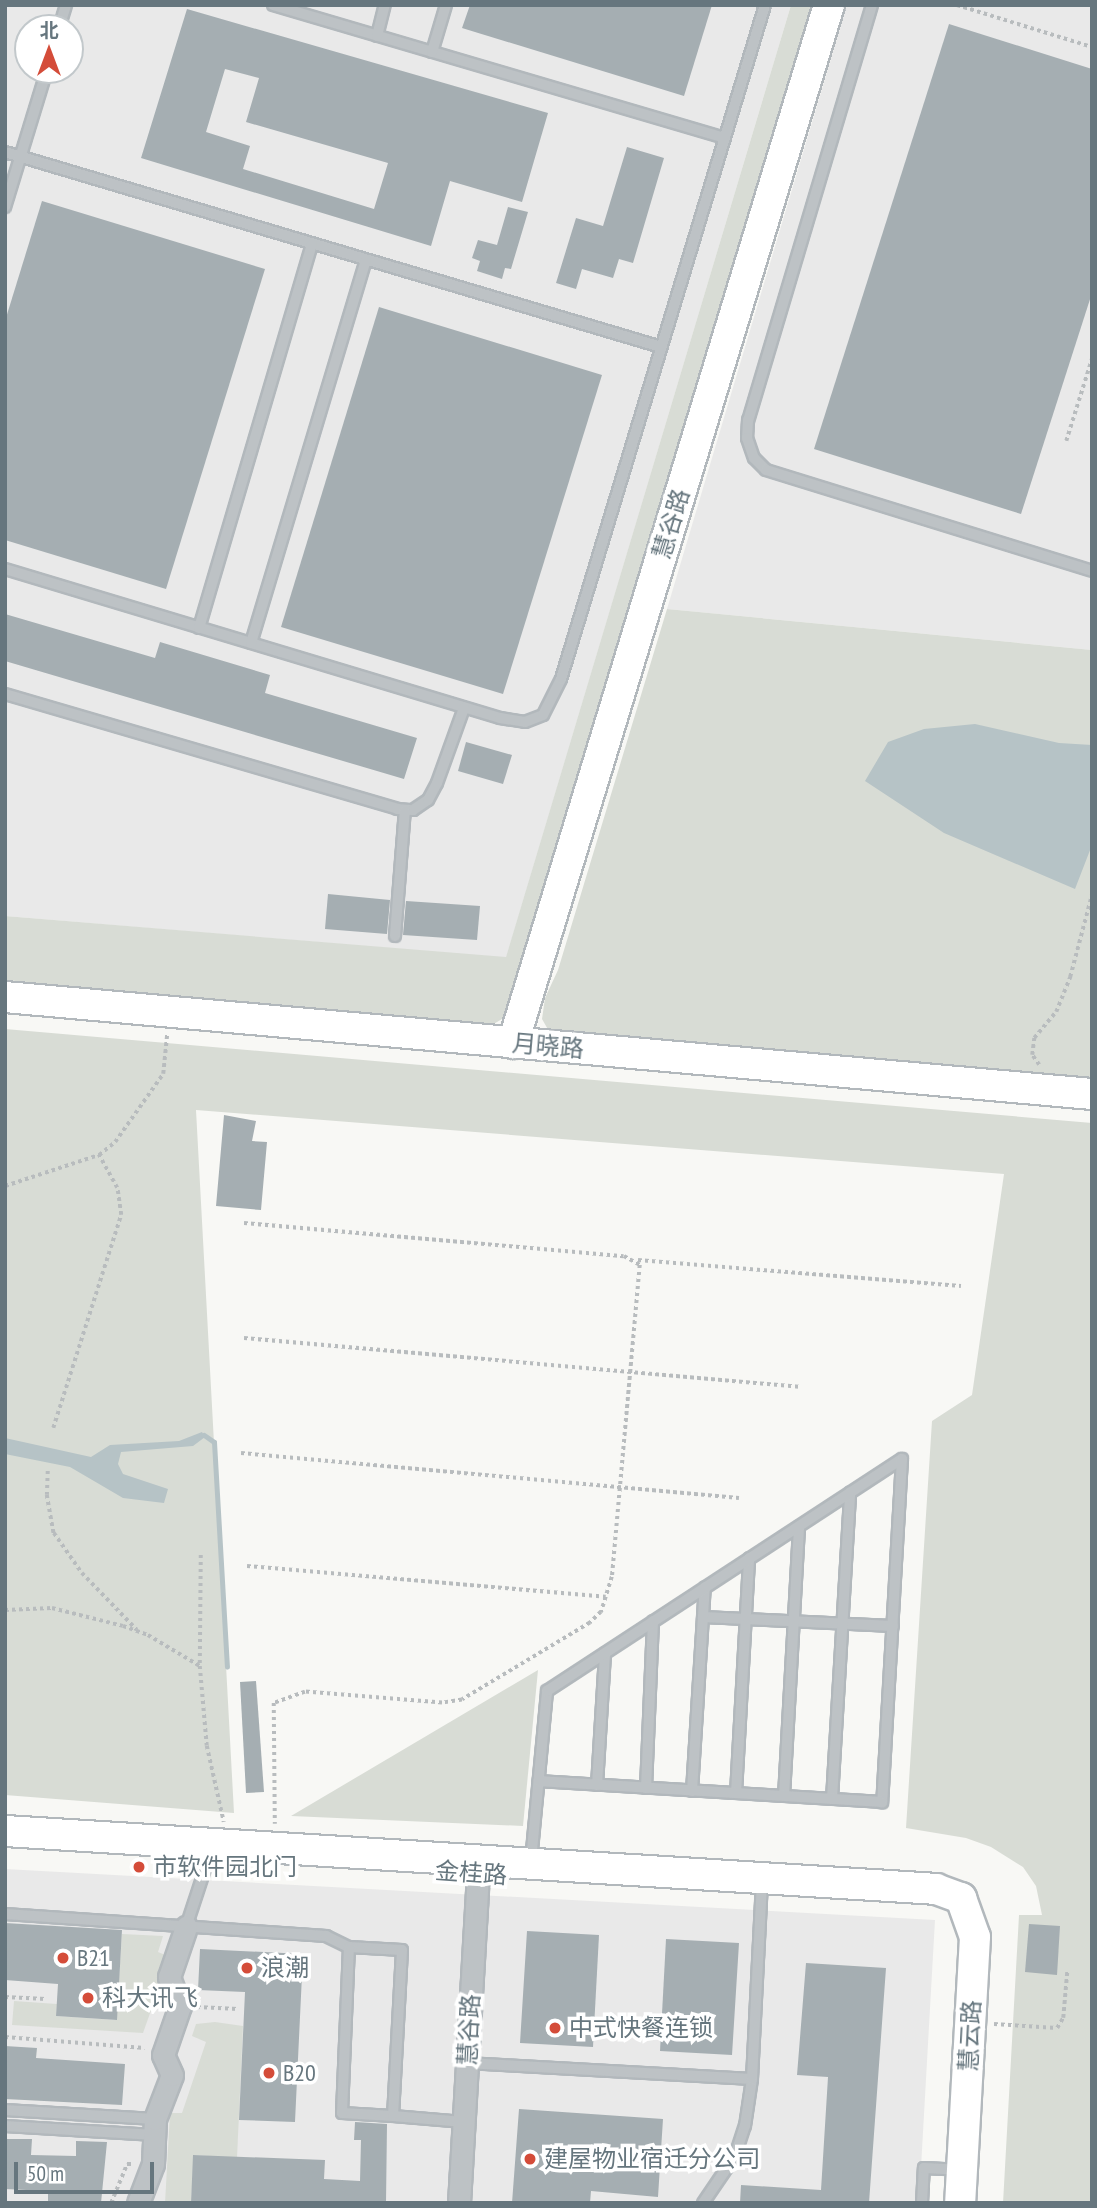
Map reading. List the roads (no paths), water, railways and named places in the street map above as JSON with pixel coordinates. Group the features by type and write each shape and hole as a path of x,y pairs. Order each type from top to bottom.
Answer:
{"street":[{"name":"慧谷路","path":"513,1043 829,5"},
{"name":"月晓路","path":"5,997 1092,1094"},
{"name":"金桂路","path":"5,1831 219,1850 936,1896"},
{"name":"金桂路","path":"5,1845 219,1850"},
{"name":"金桂路","path":"479,1866 531,1861 762,1884"},
{"name":"慧谷路","path":"459,2203 479,1866"},
{"name":"慧云路","path":"936,1896 951,1911 961,1936 955,2170 960,2203"},
{"path":"138,2203 153,2164 155,2127 172,2075 163,2056 180,2006 169,1977 186,1927"},
{"name":"慧云路","path":"945,2203 955,2170"}],"lane":[{"path":"274,5 725,138"},
{"path":"377,36 386,5"},
{"path":"432,52 446,5"},
{"path":"5,569 464,708 525,722 543,715 554,700 765,5"},
{"path":"873,5 748,420 747,438 754,458 766,470 1092,571"},
{"path":"5,207 43,84"},
{"path":"5,152 662,347"},
{"path":"199,628 312,244"},
{"path":"251,643 366,260"},
{"path":"5,694 405,810 428,800 464,708"},
{"path":"394,936 405,810"},
{"path":"531,1861 547,1690 902,1459 883,1802 539,1781"},
{"path":"832,1799 850,1493"},
{"path":"784,1796 799,1526"},
{"path":"736,1793 749,1558"},
{"path":"692,1791 705,1587"},
{"path":"703,1617 893,1626"},
{"path":"646,1788 653,1621"},
{"path":"597,1785 605,1653"},
{"path":"186,1927 219,1850"},
{"path":"704,2203 736,2156 752,2079 762,1884"},
{"path":"5,1914 326,1936 349,1947 402,1950 393,2116"},
{"path":"349,1947 342,2113 464,2122"},
{"path":"467,2063 752,2079"},
{"path":"5,2110 155,2127"},
{"path":"5,2126 155,2127"},
{"path":"922,2203 924,2168 955,2170"}],"waterway":[{"path":"204,1435 214,1442 227,1667"}],"place":[{"name":"市软件园北门","path":"139,1867"},
{"name":"B21","path":"63,1958"},
{"name":"浪潮","path":"247,1968"},
{"name":"科大讯飞","path":"88,1998"},
{"name":"中式快餐连锁","path":"555,2028"},
{"name":"B20","path":"269,2073"},
{"name":"建屋物业宿迁分公司","path":"530,2159"}]}
